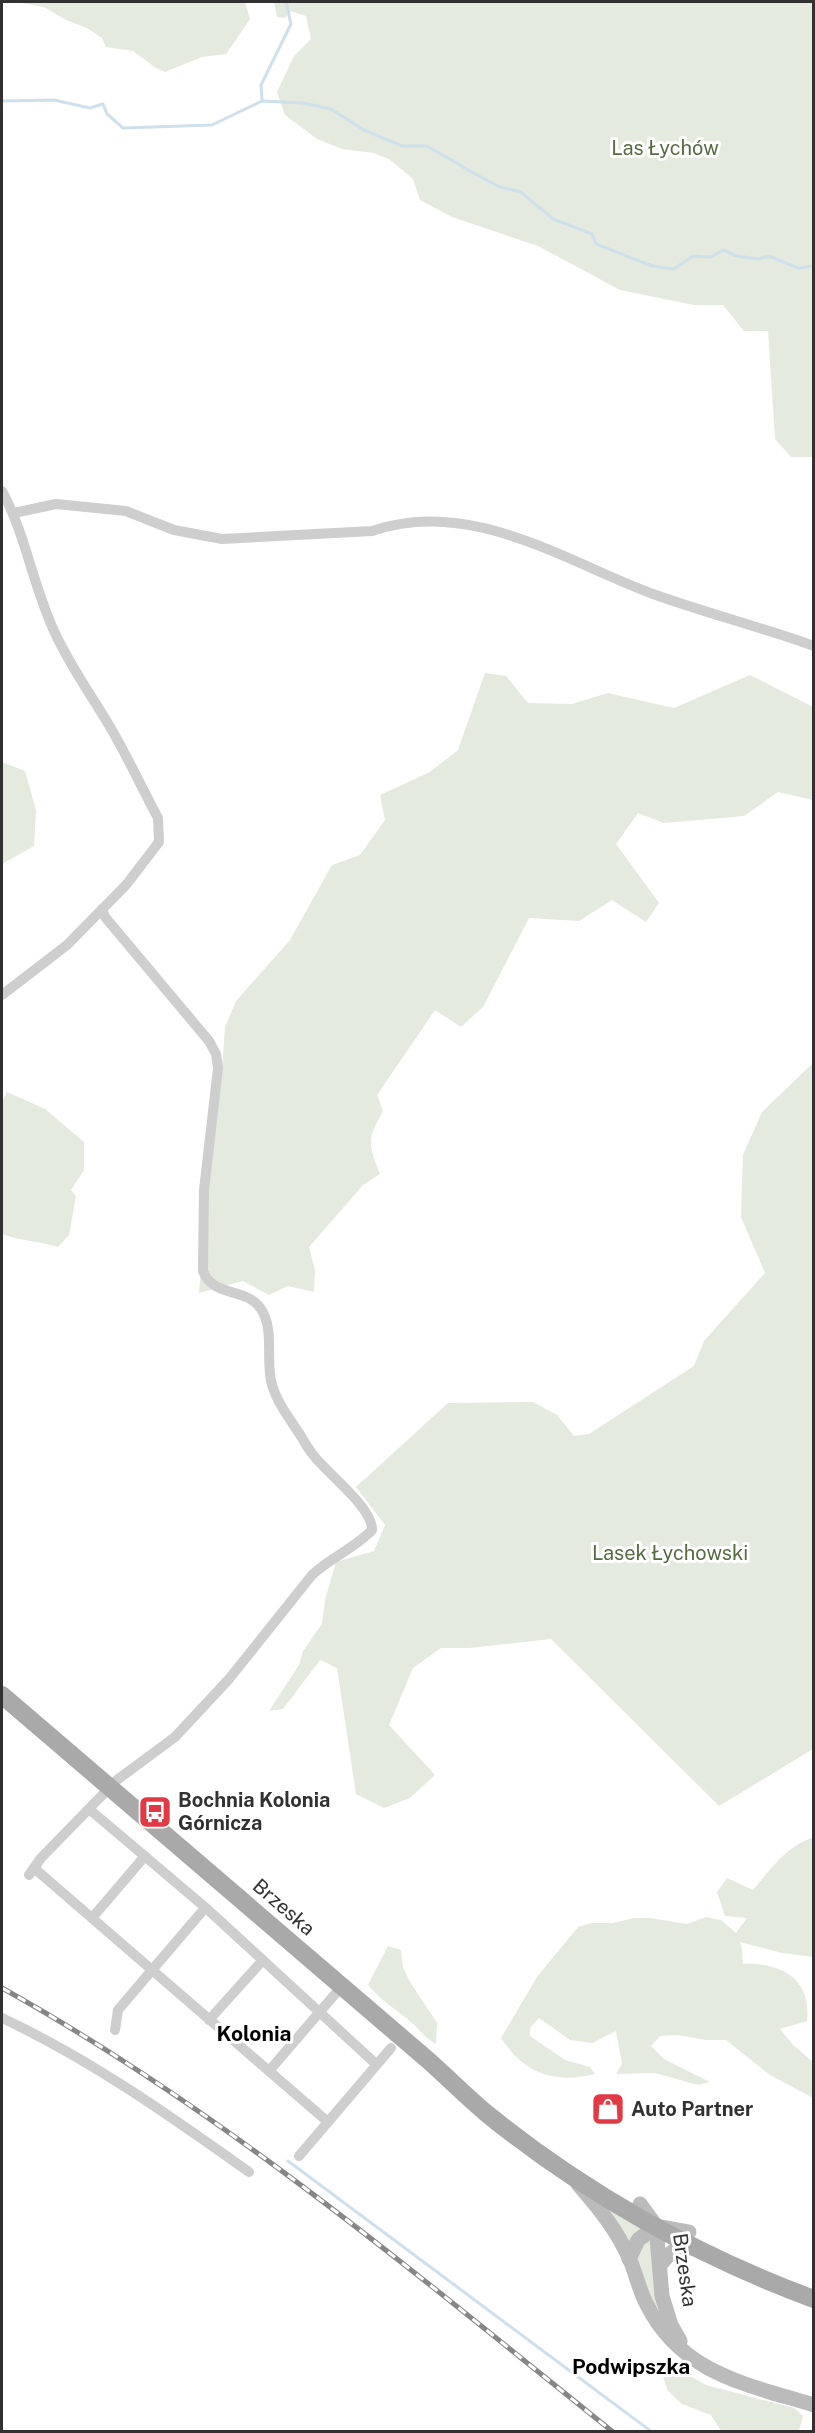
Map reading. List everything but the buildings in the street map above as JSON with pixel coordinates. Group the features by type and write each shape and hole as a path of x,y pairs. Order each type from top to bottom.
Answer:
{"main road":[{"name":"Brzeska","path":"2,1695 429,2061 485,2112 563,2169 656,2226"},
{"name":"Brzeska","path":"429,2061 542,2141 640,2204 656,2226 662,2296 671,2325 685,2351"},
{"name":"Brzeska","path":"563,2169 605,2216 629,2259 646,2303 658,2324 685,2351 713,2371 734,2382 813,2405"},
{"path":"640,2204 813,2298"},
{"name":"Brzeska","path":"629,2259 638,2240 656,2226"},
{"path":"656,2226 689,2232"},
{"path":"656,2226 745,2273 813,2298"},
{"path":"661,2264 672,2251 682,2247 700,2250"}],"street":[{"path":"2,491 14,513 36,585 54,632 113,733 158,818 160,831 159,842 155,849 126,885 67,945 2,995"},
{"path":"14,513 56,504 126,511 174,530 222,539 372,531 392,524 448,521 465,523 545,546 651,593 813,646"},
{"path":"102,909 105,917 209,1041 216,1054 218,1068 216,1103 204,1190 203,1271 206,1278 218,1289 253,1301 260,1308 267,1319 273,1386 284,1410 313,1456 353,1497 372,1523 372,1530 326,1562 312,1575 229,1679 175,1737 110,1788 41,1858 32,1871 92,1918 328,2121"},
{"path":"89,1809 205,1908 376,2064"},
{"path":"92,1918 145,1856"},
{"path":"115,2030 118,2010 205,1908"},
{"path":"209,2020 263,1960"},
{"path":"269,2071 342,1986"},
{"path":"2,2018 93,2067 161,2109 249,2172"},
{"path":"299,2156 391,2048"}],"green space":[{"path":"16,2 245,2 250,19 226,54 202,57 165,72 133,51 106,47 102,38 87,28 66,20 44,7"},
{"name":"Las Łychów","path":"274,2 813,2 813,457 791,457 775,439 768,331 744,331 723,305 694,305 620,290 538,246 452,217 420,200 413,179 389,159 373,153 342,149 317,139 285,115 277,92 294,56 311,39 306,16 291,11 285,18 277,17"},
{"path":"485,673 506,676 528,703 572,704 608,693 674,708 750,675 813,707 813,800 778,792 744,816 664,823 638,813 616,844 659,903 646,922 612,900 579,921 529,918 483,1007 461,1027 435,1010 377,1095 383,1111 374,1129 371,1149 380,1174 363,1185 309,1247 315,1270 314,1292 288,1286 269,1295 243,1281 199,1293 213,1127 225,1027 236,1001 290,940 332,865 360,855 385,820 380,795 430,772 458,750"},
{"path":"2,762 25,771 36,810 34,846 2,864"},
{"name":"Lasek Łychowski","path":"813,1063 813,1749 719,1806 551,1639 469,1648 441,1648 413,1668 389,1725 435,1775 410,1798 384,1808 356,1794 337,1668 320,1660 283,1709 269,1711 299,1665 303,1651 322,1624 325,1600 336,1562 374,1551 385,1525 356,1487 448,1403 533,1402 557,1415 574,1436 589,1434 694,1366 704,1341 765,1273 741,1217 743,1155 762,1112"},
{"path":"7,1092 45,1109 84,1142 84,1170 71,1190 76,1196 69,1235 58,1247 2,1234 2,1102"},
{"path":"813,1838 813,1957 782,1953 740,1942 743,1964 770,1966 781,1970 799,1984 804,1994 807,2021 780,2029 792,2044 813,2062 813,2098 770,2075 726,2040 706,2040 678,2035 660,2036 651,2046 664,2059 710,2082 698,2085 655,2073 616,2074 622,2064 616,2031 592,2043 570,2040 539,2018 530,2028 530,2036 565,2060 590,2067 595,2074 566,2078 541,2073 530,2068 510,2050 501,2038 537,1977 578,1927 591,1923 612,1923 634,1918 687,1924 706,1917 721,1920 736,1933 747,1918 725,1916 717,1892 727,1878 753,1890 787,1852"},
{"path":"388,1946 401,1950 403,1967 410,1982 437,2023 436,2044 368,1985"},
{"path":"602,2197 646,2225 629,2247"},
{"path":"652,2233 658,2317 636,2255"},
{"path":"670,2365 706,2385 794,2408 803,2416 799,2431 721,2431 711,2415 682,2404 668,2391 662,2374"}],"waterway":[{"path":"262,100 261,85 291,24 286,2"},
{"path":"2,101 54,100 90,108 103,104 107,114 123,128 212,125 262,101 303,103 331,109 364,130 402,146 427,146 500,187 521,192 553,219 592,234 596,244 652,266 674,269 693,256 711,257 723,250 737,256 758,259 769,256 798,268 814,266"},
{"path":"288,2161 652,2432"}],"railway":[{"path":"2,1988 84,2036 163,2087 240,2141 466,2313 613,2432"}],"place":[{"name":"Bochnia Kolonia Górnicza","path":"155,1812"},
{"name":"Auto Partner","path":"608,2109"}],"district":[{"name":"Kolonia","path":"254,2033"},
{"name":"Podwipszka","path":"631,2366"}]}
